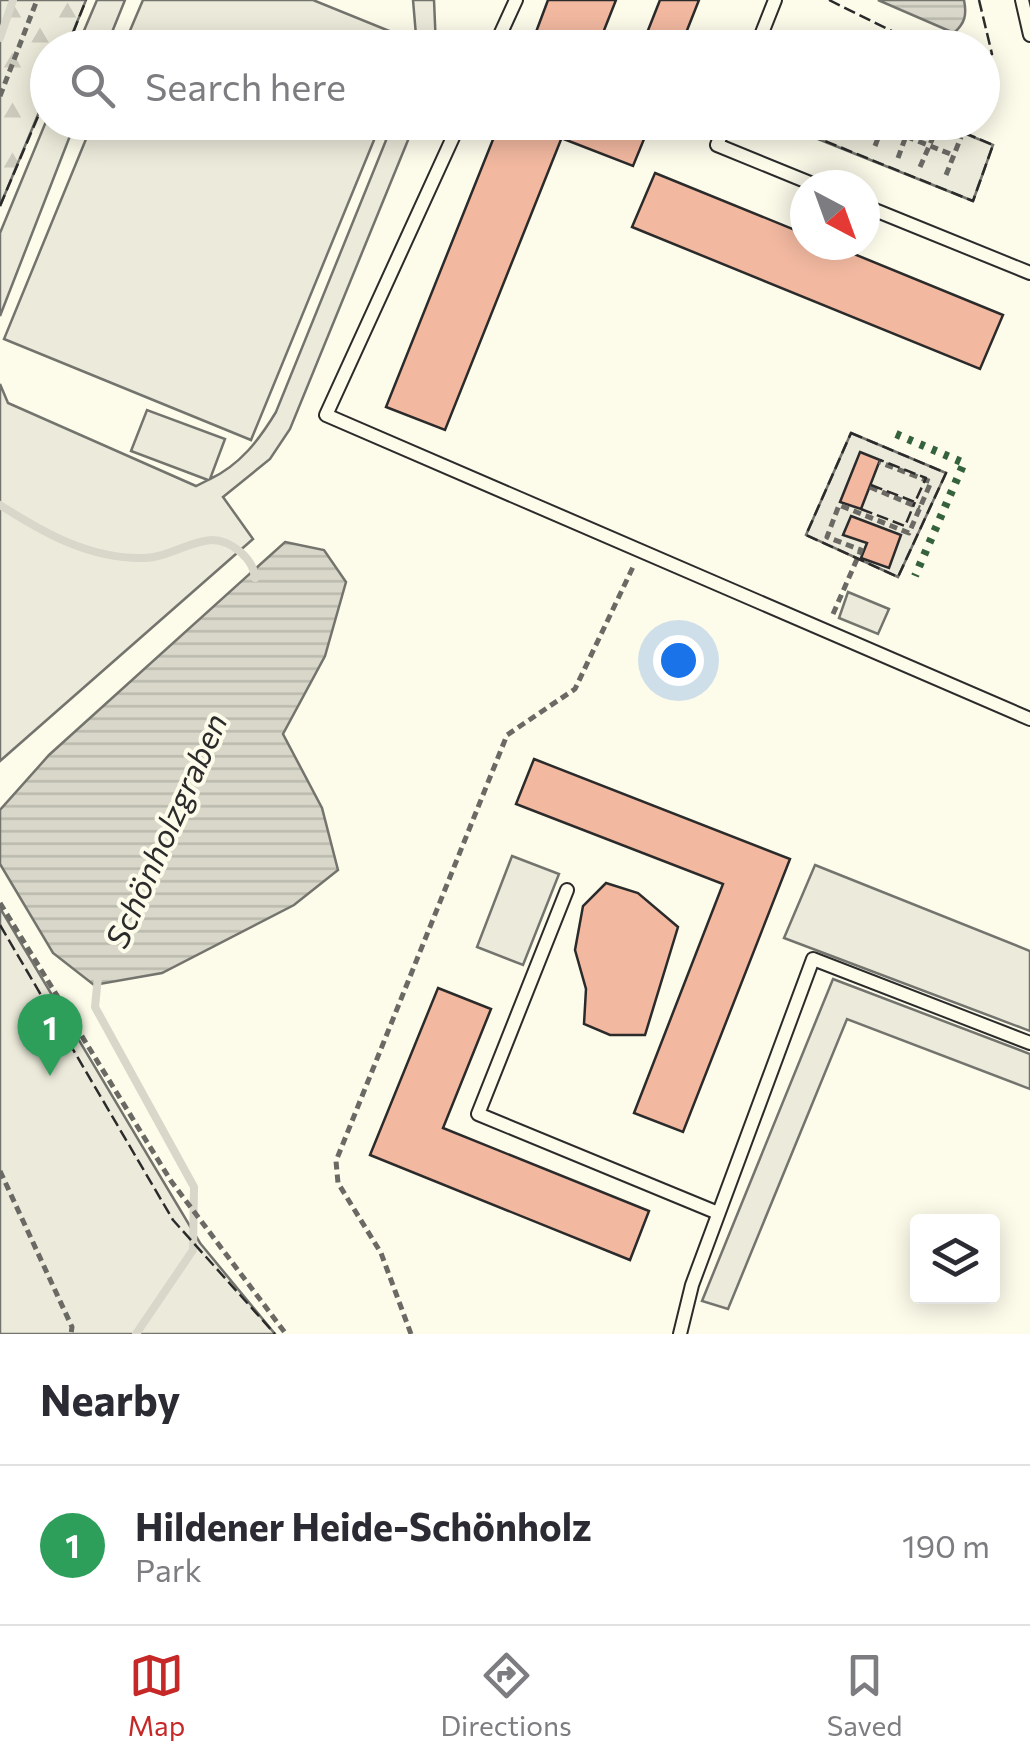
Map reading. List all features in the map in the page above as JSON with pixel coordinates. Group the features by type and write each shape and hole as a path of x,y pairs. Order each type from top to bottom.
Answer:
{"lane":[{"path":"502,30 516,0"},
{"path":"763,30 775,0"},
{"path":"1022,0 1030,32"},
{"path":"452,140 326,414 1030,719"},
{"path":"720,140 718,145 790,175"},
{"path":"880,212 1030,274"},
{"path":"568,890 478,1114 718,1213"},
{"path":"680,1334 718,1213 812,959 1030,1043"}],"path":[{"path":"0,96 37,0"},
{"path":"876,146 878,140"},
{"path":"898,158 905,140"},
{"path":"914,140 953,154"},
{"path":"920,167 932,140"},
{"path":"946,175 959,140"},
{"path":"826,631 861,550 827,537 840,505 909,533 931,482 880,462"},
{"path":"870,487 920,508"},
{"path":"412,1334 381,1253 338,1183 336,1161 507,734 576,689 641,551"},
{"path":"0,903 171,1181 286,1334"},
{"path":"0,1171 31,1230 72,1327 71,1334"}],"green space":[{"path":"0,0 86,0 74,30 30,30 30,134 0,206"},
{"path":"97,0 125,0 113,30 84,30"},
{"path":"143,0 313,0 387,30 130,30"},
{"path":"413,0 434,0 435,30 416,30"},
{"path":"38,140 68,140 0,316 0,233"},
{"path":"86,140 374,140 251,440 4,339"},
{"path":"386,140 408,140 290,429 270,459 223,497 253,539 0,761 0,384 8,403 196,486 208,480 131,451 147,410 225,439 210,479 248,451 276,412"},
{"path":"820,140 981,140 993,145 973,201"},
{"path":"851,433 946,473 898,577 806,535"},
{"path":"0,908 200,1243 275,1334 0,1334"}],"shaded area":[{"path":"848,592 889,609 878,634 839,618"},
{"path":"512,856 559,874 523,965 477,947"},
{"path":"815,865 1030,951 1030,1031 784,938"},
{"path":"833,979 1030,1054 1030,1089 847,1019 728,1309 702,1301"}],"water":[{"path":"878,0 964,0 963,22 956,30 947,30"},
{"path":"285,542 324,550 346,582 325,656 283,734 322,808 338,870 294,905 162,973 94,985 53,953 0,864 0,810 49,755"}],"building":[{"path":"548,0 616,0 604,30 537,30"},
{"path":"660,0 699,0 687,30 648,30"},
{"path":"493,140 561,140 445,430 386,407"},
{"path":"566,140 644,140 633,166"},
{"path":"655,173 790,228 790,260 869,260 1003,315 980,369 632,227"},
{"path":"860,452 880,460 861,509 840,502"},
{"path":"851,516 901,535 889,568 861,558 867,543 843,535"},
{"path":"534,759 790,859 683,1132 634,1113 723,884 516,804"},
{"path":"606,883 638,893 678,927 645,1035 610,1035 584,1024 586,989 575,950 583,906"},
{"path":"438,988 491,1009 443,1128 649,1211 630,1260 370,1155"}],"waterway":[{"name":"Schönholzgraben","path":"0,38 13,0"},
{"name":"Schönholzgraben","path":"0,505 50,534 104,554 153,557 203,541 219,541 246,558 255,578"},
{"name":"Schönholzgraben","path":"98,977 95,1007 194,1187 193,1250 136,1334"}],"hedge":[{"path":"896,434 964,463 915,576"}],"fence":[{"path":"74,30 86,0"},
{"path":"829,0 890,30"},
{"path":"979,0 986,30"},
{"path":"0,206 30,135"},
{"path":"822,140 973,201 993,145 981,140"},
{"path":"851,433 946,473 898,577 806,535 851,433"},
{"path":"871,485 915,502 926,478 880,460"},
{"path":"861,509 905,526 915,502"},
{"path":"0,925 173,1220 275,1334"}],"place":[{"name":"Hildener Heide-Schönholz","path":"50,1076"}]}
